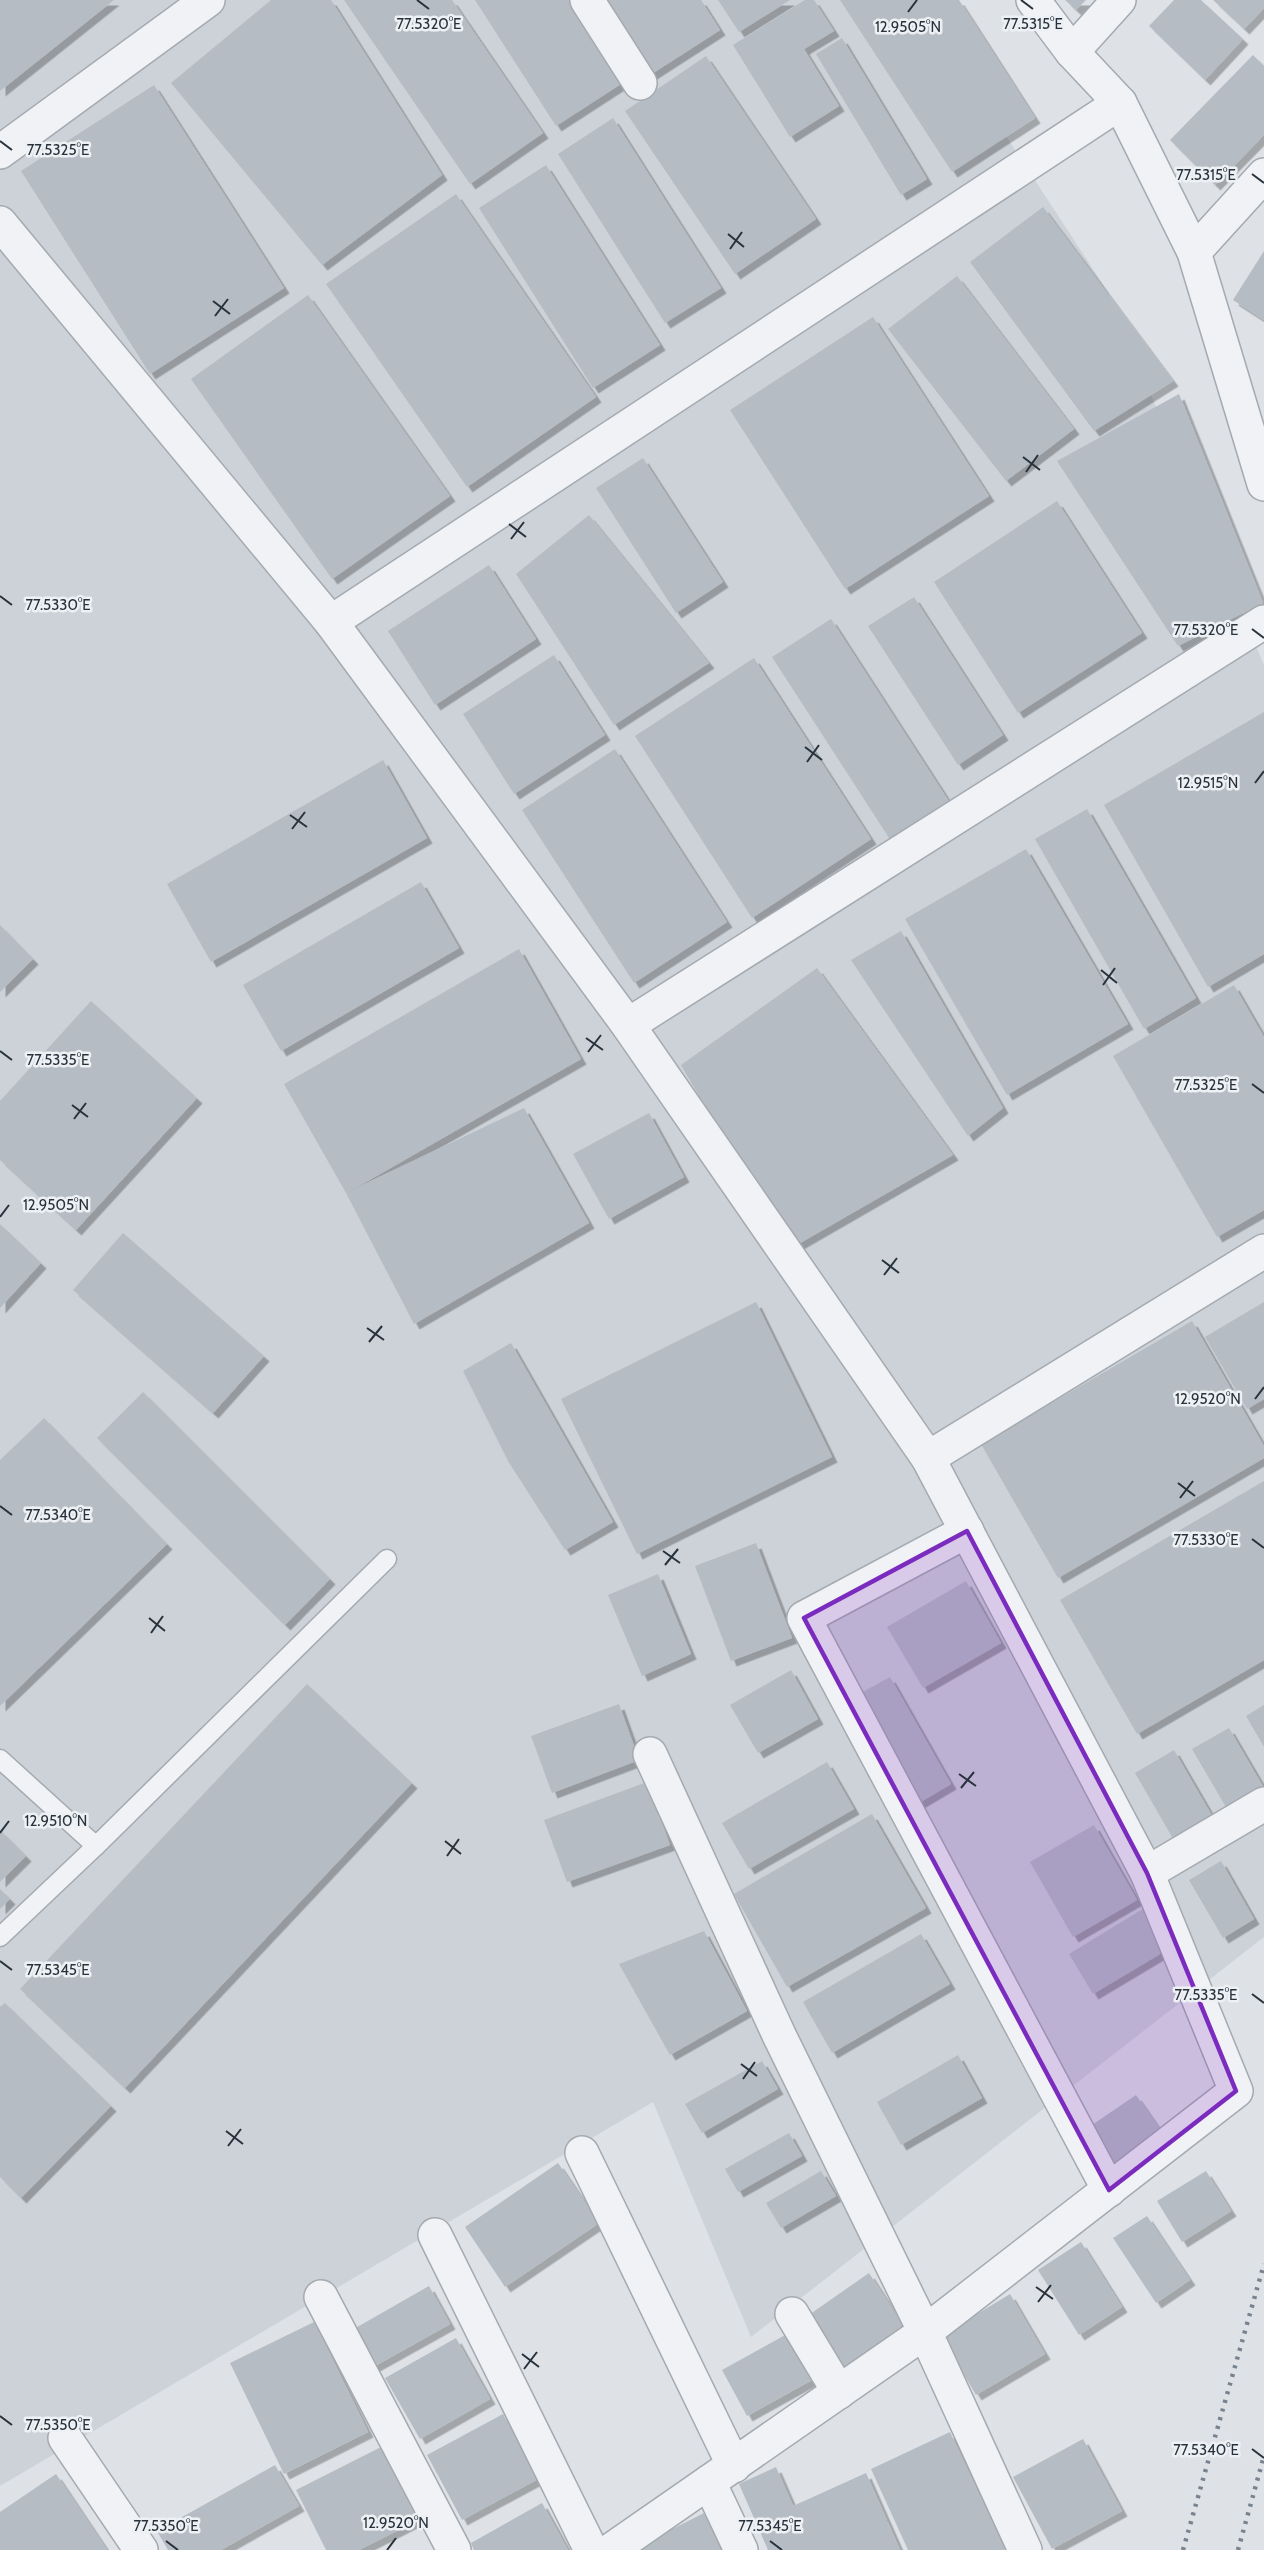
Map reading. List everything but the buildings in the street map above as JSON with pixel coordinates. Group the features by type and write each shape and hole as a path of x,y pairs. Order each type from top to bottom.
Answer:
{"street":[{"path":"0,152 208,0"},
{"path":"587,0 640,83"},
{"path":"1033,0 1072,52 1120,103 1194,252 1264,484"},
{"path":"1072,52 1119,0"},
{"path":"331,622 1120,103"},
{"path":"1194,252 1264,176"},
{"path":"0,223 331,622 628,1025 928,1458 1147,1873 1236,2091 925,2332 611,2550"},
{"path":"628,1025 1264,622"},
{"path":"928,1458 1264,1251"},
{"path":"967,1531 804,1618 1109,2190"},
{"path":"650,1754 779,2035 925,2332 1024,2550"},
{"path":"1147,1873 1264,1804"},
{"path":"582,2153 722,2474 741,2550"},
{"path":"435,2235 591,2550"},
{"path":"321,2297 454,2550"},
{"path":"792,2314 839,2392"},
{"path":"65,2438 141,2550"}],"lane":[{"path":"0,1937 96,1846 387,1559"},
{"path":"0,1759 96,1846"}],"highlighted area":[{"path":"967,1531 1147,1873 1236,2091 1109,2190 804,1618"}],"shaded area":[{"path":"0,0 917,0 1108,292 1264,665 1264,1937 751,2337 653,2102 0,2486"}],"railway":[{"path":"1183,2550 1264,2264"},
{"path":"1238,2550 1264,2456"}]}
